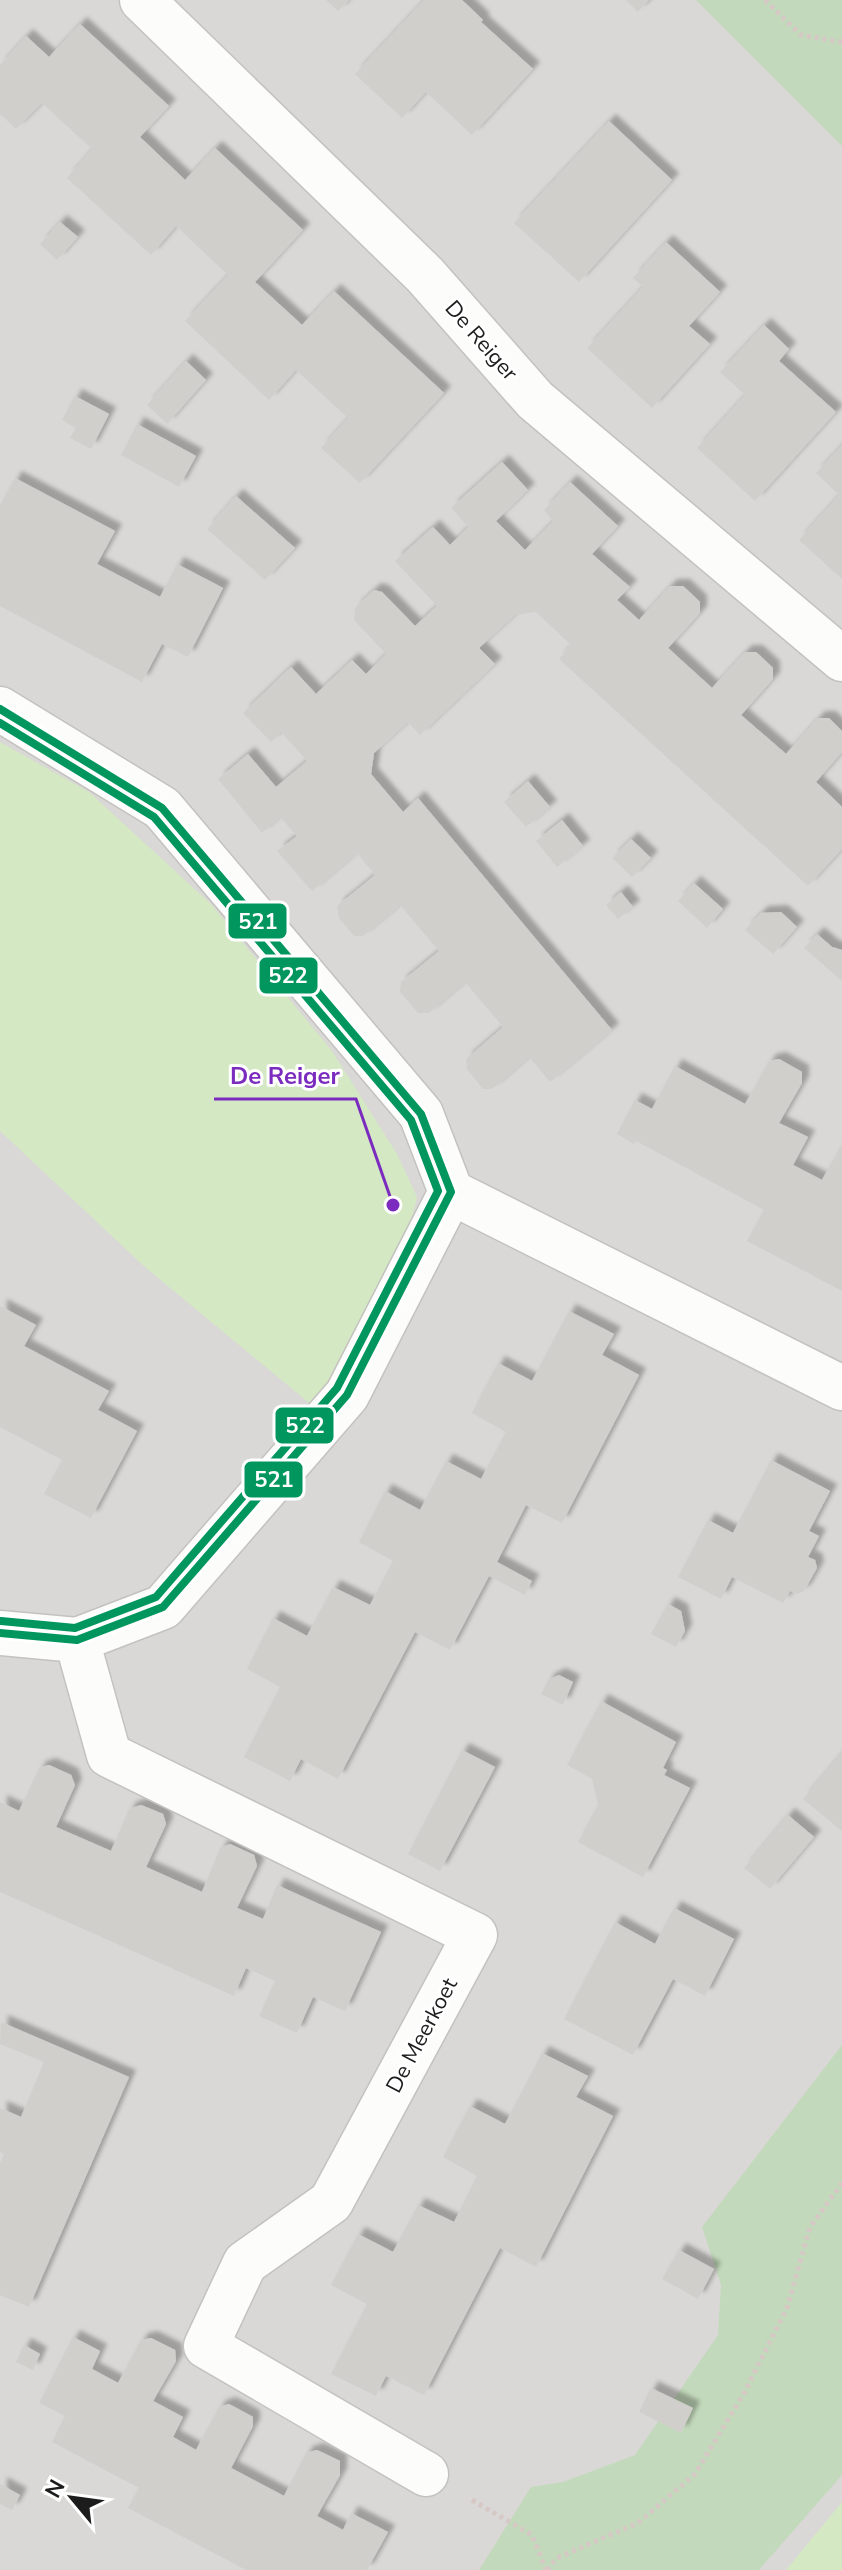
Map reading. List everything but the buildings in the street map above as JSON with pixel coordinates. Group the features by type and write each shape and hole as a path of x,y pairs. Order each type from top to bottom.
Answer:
{"street":[{"name":"De Reiger","path":"142,0 425,275 535,400 842,659"},
{"path":"0,709 162,808 421,1114 451,1192 842,1388"},
{"path":"0,1633 77,1640 163,1607 347,1395 451,1192"},
{"name":"De Meerkoet","path":"77,1640 109,1755 475,1935 331,2202 245,2263 206,2346 426,2474"}],"path":[{"path":"765,0 801,35 842,42"},
{"path":"426,2474 532,2535 546,2570 557,2558 638,2523 695,2474 744,2393 787,2308 810,2227 842,2183"}],"shaded area":[{"path":"0,0 842,0 842,2570 0,2570"}],"green space":[{"path":"696,0 842,0 842,146"},
{"path":"0,742 89,792 211,904 332,1051 397,1154 417,1197 400,1274 314,1407 146,1268 0,1131"},
{"path":"842,2045 842,2475 759,2570 479,2570 531,2487 563,2482 635,2455 718,2335 721,2285 702,2227"},
{"path":"842,2502 842,2570 786,2570"}],"transit line":[{"name":"521","path":"0,709 162,808 421,1114 451,1192 347,1395 163,1607 77,1640 0,1633"},
{"name":"522","path":"0,723 154,817 411,1120 438,1191 337,1388 156,1597 75,1628 1,1621"}],"place":[{"name":"De Reiger","path":"393,1205"}]}
